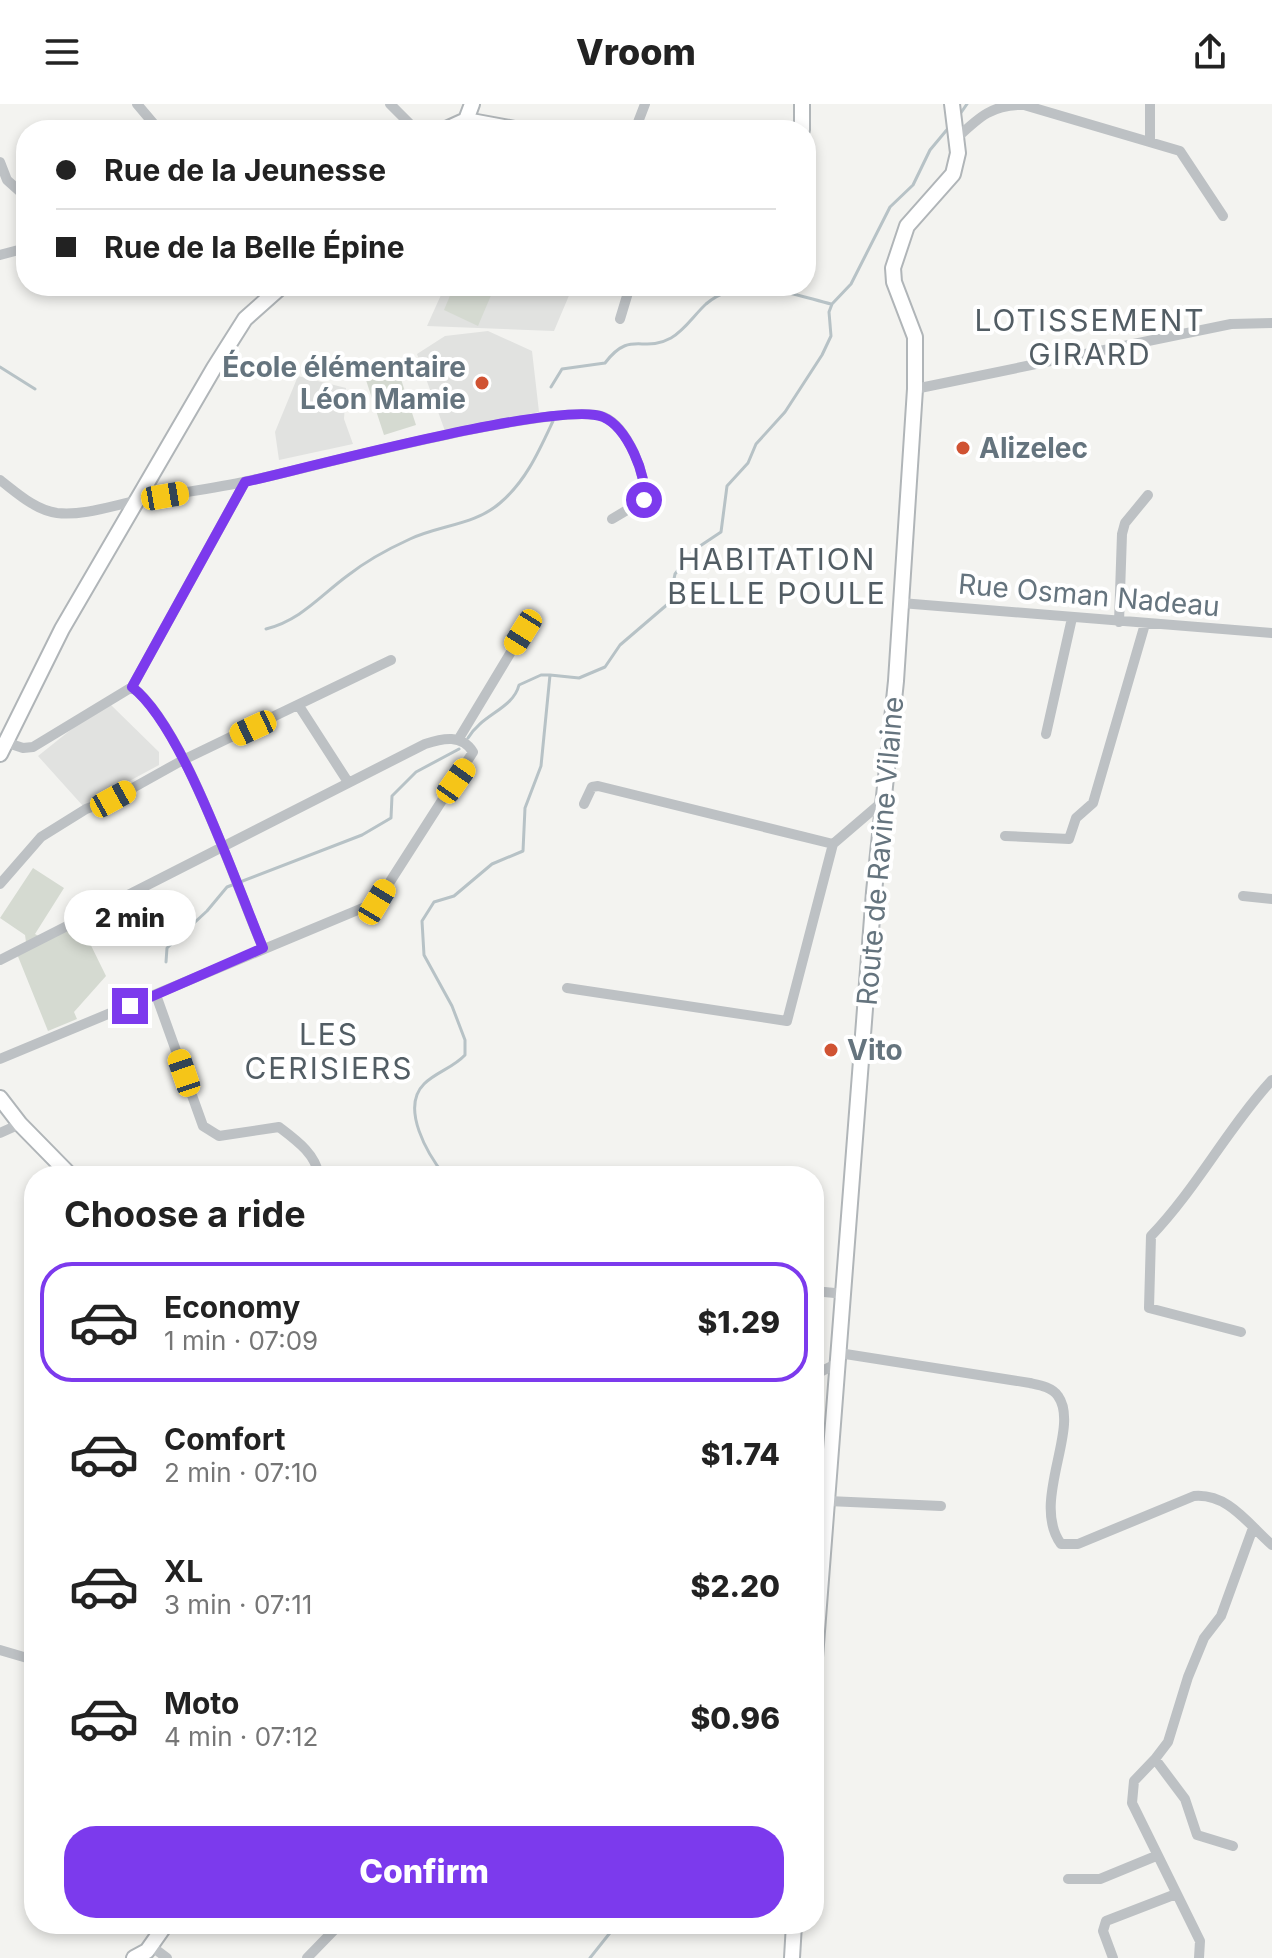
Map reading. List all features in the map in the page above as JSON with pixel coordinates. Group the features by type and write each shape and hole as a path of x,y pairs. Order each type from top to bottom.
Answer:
{"main road":[{"path":"466,120 472,104"},
{"name":"Route de Ravine Vilaine","path":"824,1538 882,802 901,603 915,389 915,337 894,282 893,268 907,226 953,174 958,153 952,104"},
{"path":"2,748 62,629 245,319 271,296"},
{"path":"0,1098 20,1124 61,1166"},
{"path":"145,1953 159,1934"},
{"path":"792,1958 793,1934"}],"street":[{"path":"137,104 151,120"},
{"path":"390,104 406,120"},
{"path":"1150,104 1150,140"},
{"path":"957,134 983,113 1003,105 1024,105 1150,140 1180,151 1223,216"},
{"path":"0,162 7,180 16,188"},
{"path":"620,319 627,296"},
{"path":"915,389 1231,324 1272,323"},
{"path":"0,480 38,508 57,513 245,482 469,431 579,413 603,416 618,427 631,443 644,500 612,519"},
{"path":"2,748 33,747 132,687 245,482"},
{"path":"1119,622 1122,534 1125,523 1148,495"},
{"name":"Rue Osman Nadeau","path":"901,603 1272,633"},
{"path":"1046,734 1072,618"},
{"path":"1005,836 1069,839 1076,818 1093,803 1145,624"},
{"path":"458,740 523,632"},
{"path":"0,884 41,837 183,760 391,660"},
{"path":"132,687 148,699 183,760 223,847 263,948"},
{"path":"299,706 348,782"},
{"path":"0,960 425,744 441,739 458,740 468,744 473,752 377,902 0,1059"},
{"path":"584,804 592,787 598,786 833,844"},
{"path":"567,988 787,1021 833,844 882,802"},
{"path":"1243,896 1272,899"},
{"path":"156,995 203,1126 219,1136 279,1127 301,1144 318,1166"},
{"path":"1241,1332 1149,1308 1151,1236 1179,1207 1252,1102 1272,1080"},
{"path":"0,1133 20,1124"},
{"path":"824,1292 845,1294"},
{"path":"824,1368 839,1358 1048,1388 1058,1396 1065,1420 1053,1468 1052,1521 1061,1544 1078,1544 1194,1496 1222,1498 1272,1545"},
{"path":"828,1501 941,1506"},
{"path":"1199,1958 1200,1941 1135,1814 1131,1795 1137,1775 1168,1742 1188,1677 1204,1638 1221,1616 1253,1528"},
{"path":"0,1650 24,1657"},
{"path":"1155,1759 1185,1799 1197,1835 1233,1846"},
{"path":"1068,1879 1100,1879 1156,1856"},
{"path":"1113,1958 1103,1931 1106,1921 1176,1894"},
{"path":"307,1958 330,1934"},
{"path":"145,1953 167,1958"}],"shaded area":[{"path":"440,296 569,296 554,331 427,326"},
{"path":"450,296 491,296 478,326 444,310"},
{"name":"École élémentaire Léon Mamie","path":"488,331 532,351 539,412 445,431 417,354 445,336"},
{"path":"397,367 416,425 384,435 365,377"},
{"path":"298,376 346,388 344,419 353,444 279,460 275,432"},
{"path":"111,705 159,752 159,765 83,806 38,756 78,724"},
{"path":"33,868 64,888 35,934 45,940 79,921 106,976 74,1012 77,1019 48,1031 17,954 27,949 25,935 0,918"}],"waterway":[{"path":"958,117 967,104"},
{"path":"438,1166 419,1131 415,1106 417,1094 424,1084 465,1055 465,1040 452,1006 424,955 422,921 434,902 454,896 492,864 523,851 525,808 541,766 550,675 579,678 605,667 620,645 669,603 675,574 694,550 721,532 727,486 748,463 756,444 785,412 822,355 831,336 829,312 832,304 851,284 890,207 913,185 930,150 950,126"},
{"path":"551,387 562,369 605,363 622,347 652,344 671,338 718,296"},
{"path":"801,296 831,304"},
{"path":"0,367 35,389"},
{"path":"266,629 300,614 385,551 421,534 480,516 500,503 525,475 553,421"},
{"path":"468,738 481,723 510,700 519,685 541,675 550,675"},
{"path":"166,962 167,948 207,911 227,887 362,835 391,818 392,796 416,772 459,749"},
{"path":"590,1958 609,1934"}],"place":[{"name":"École élémentaire Léon Mamie","path":"482,383"},
{"name":"Alizelec","path":"963,448"},
{"name":"Vito","path":"831,1050"}],"district":[{"name":"LOTISSEMENT GIRARD","path":"1090,338"},
{"name":"HABITATION BELLE POULE","path":"777,577"},
{"name":"LES CERISIERS","path":"329,1052"}],"route":[{"path":"130,1006 263,948 223,847 183,760 148,699 132,687 245,482 469,431 579,413 603,416 618,427 631,443 644,500"}]}
